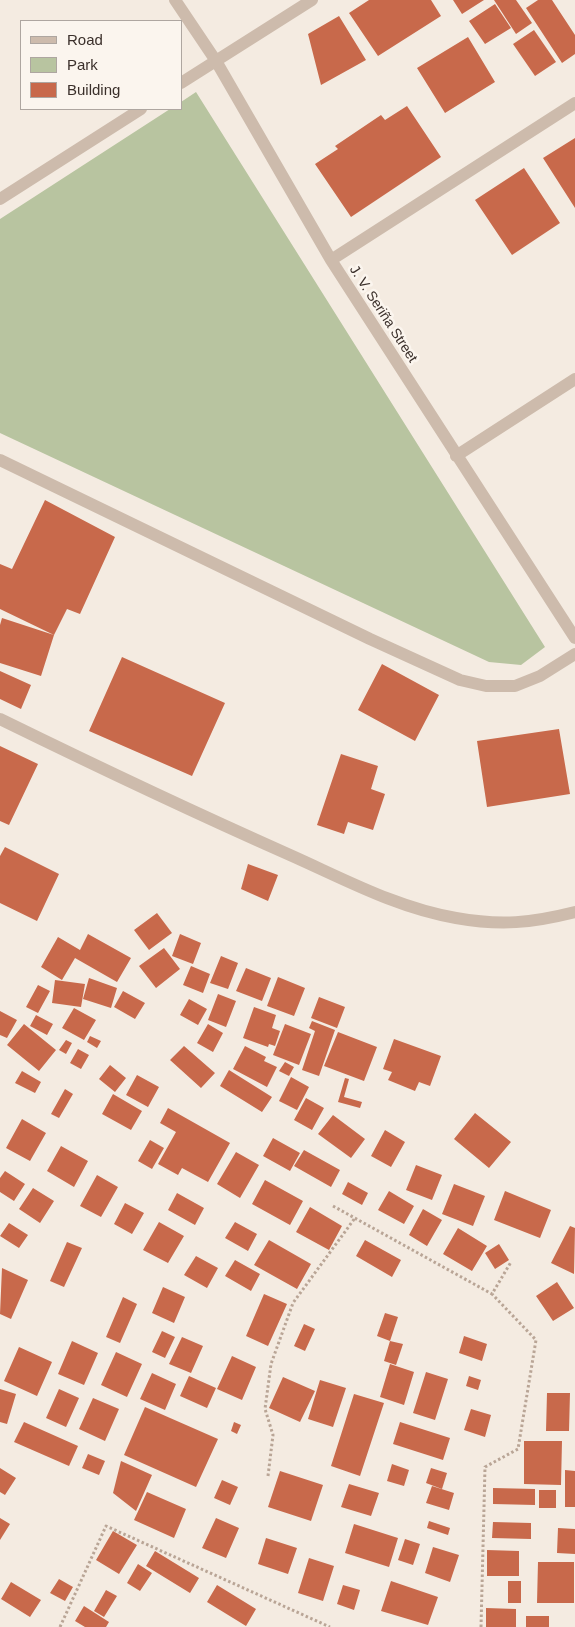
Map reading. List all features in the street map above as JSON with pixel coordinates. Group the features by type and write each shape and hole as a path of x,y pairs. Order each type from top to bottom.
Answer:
{"street":[{"name":"J. V. Seriña Street","path":"175,0 216,61 331,260 575,638"},
{"path":"182,82 312,0"},
{"path":"331,260 575,103"},
{"path":"0,199 139,110"},
{"path":"456,456 575,379"},
{"path":"0,460 370,639 460,680 486,686 515,686 540,676 575,654"},
{"path":"0,719 178,805 404,906 455,918 498,923 536,922 575,912"}],"path":[{"path":"333,1206 492,1294 536,1340 518,1449 485,1467 482,1627"},
{"path":"268,1476 273,1435 266,1409 270,1364 293,1304 355,1218"},
{"path":"492,1294 511,1262"},
{"path":"60,1627 106,1526 330,1627"}],"green space":[{"path":"196,92 545,647 521,665 489,662 0,433 0,219 168,110 182,110 182,101"}],"building":[{"path":"369,0 431,0 441,16 378,56 349,13"},
{"path":"453,0 484,0 462,14"},
{"path":"494,0 516,0 532,23 516,34"},
{"path":"538,0 552,0 575,35 575,54 562,63 526,8"},
{"path":"495,4 511,28 485,44 469,21"},
{"path":"339,16 366,60 321,85 308,34"},
{"path":"534,30 556,62 535,76 513,44"},
{"path":"468,37 495,82 445,113 417,68"},
{"path":"407,106 441,157 351,217 315,164 338,149 335,146 381,115 385,120"},
{"path":"575,138 575,208 543,158"},
{"path":"524,168 560,223 512,255 475,200"},
{"path":"45,500 115,537 80,614 67,609 54,635 0,609 0,564 12,569"},
{"path":"2,618 54,635 41,676 0,663 0,625"},
{"path":"122,657 225,703 192,776 89,731"},
{"path":"382,664 439,695 415,741 358,710"},
{"path":"0,671 31,685 21,709 0,699"},
{"path":"559,729 570,794 487,807 477,741"},
{"path":"0,746 38,764 9,825 0,821"},
{"path":"341,754 378,766 371,789 385,794 373,830 348,822 344,834 317,825"},
{"path":"5,847 59,874 37,921 0,903 0,856"},
{"path":"248,864 278,875 268,901 241,889"},
{"path":"157,913 172,933 149,950 134,930"},
{"path":"88,934 131,958 117,982 75,958 62,980 41,967 58,937 80,950"},
{"path":"180,934 201,943 193,964 172,956"},
{"path":"164,948 180,969 156,988 139,966"},
{"path":"221,956 238,963 228,989 210,983"},
{"path":"191,966 210,974 203,993 183,985"},
{"path":"246,968 271,978 262,1001 236,991"},
{"path":"278,977 305,988 294,1016 267,1006"},
{"path":"89,978 117,988 111,1008 83,999"},
{"path":"55,980 85,984 81,1007 52,1003"},
{"path":"38,985 50,991 38,1013 26,1007"},
{"path":"123,991 145,1003 135,1019 114,1007"},
{"path":"218,994 236,1001 226,1027 208,1020"},
{"path":"319,997 345,1007 337,1028 311,1018"},
{"path":"189,999 207,1009 198,1025 180,1015"},
{"path":"254,1007 276,1015 272,1028 280,1031 275,1046 269,1044 268,1047 243,1038"},
{"path":"74,1008 96,1020 84,1040 62,1028"},
{"path":"0,1011 17,1020 7,1038 0,1035"},
{"path":"36,1015 53,1024 47,1035 30,1026"},
{"path":"312,1021 335,1030 319,1076 302,1070 315,1031 309,1028"},
{"path":"24,1024 56,1050 39,1071 7,1045"},
{"path":"208,1024 223,1033 213,1052 197,1043"},
{"path":"285,1024 311,1034 299,1065 273,1055"},
{"path":"338,1032 377,1047 364,1081 324,1066"},
{"path":"90,1036 101,1041 97,1048 87,1042"},
{"path":"394,1039 441,1056 430,1086 419,1082 415,1091 388,1080 392,1072 383,1069"},
{"path":"66,1040 72,1043 66,1054 59,1050"},
{"path":"184,1046 215,1073 201,1088 170,1060"},
{"path":"245,1046 266,1057 264,1061 277,1067 267,1087 233,1069"},
{"path":"78,1049 89,1055 81,1069 70,1063"},
{"path":"285,1062 294,1067 289,1076 279,1071"},
{"path":"110,1065 126,1078 115,1092 99,1079"},
{"path":"229,1070 272,1097 262,1112 220,1086"},
{"path":"22,1071 41,1082 35,1093 15,1083"},
{"path":"137,1075 159,1087 148,1107 126,1095"},
{"path":"291,1077 309,1087 297,1110 279,1101"},
{"path":"345,1078 349,1079 344,1097 362,1102 360,1108 338,1102"},
{"path":"65,1089 73,1094 59,1118 51,1114"},
{"path":"113,1094 142,1111 131,1130 102,1114"},
{"path":"306,1098 324,1108 312,1130 294,1120"},
{"path":"168,1108 230,1143 208,1182 182,1168 178,1175 158,1164 176,1132 160,1123"},
{"path":"475,1113 511,1142 489,1168 454,1139"},
{"path":"333,1115 365,1139 351,1158 318,1134"},
{"path":"22,1119 46,1133 30,1161 6,1148"},
{"path":"385,1130 405,1142 391,1167 371,1156"},
{"path":"273,1138 300,1153 290,1171 263,1156"},
{"path":"150,1140 164,1148 152,1169 138,1161"},
{"path":"61,1146 88,1161 74,1187 47,1171"},
{"path":"304,1150 340,1170 331,1187 294,1166"},
{"path":"236,1152 259,1165 240,1198 217,1184"},
{"path":"416,1165 442,1175 432,1200 406,1190"},
{"path":"5,1171 25,1184 14,1201 0,1192 0,1178"},
{"path":"97,1175 118,1187 101,1217 80,1206"},
{"path":"265,1180 303,1201 290,1225 252,1204"},
{"path":"348,1182 368,1193 362,1205 342,1194"},
{"path":"454,1184 485,1196 473,1226 442,1214"},
{"path":"33,1188 54,1201 40,1223 19,1209"},
{"path":"389,1191 414,1206 404,1224 378,1210"},
{"path":"505,1191 551,1210 540,1238 494,1220"},
{"path":"177,1193 204,1208 195,1225 168,1210"},
{"path":"125,1203 144,1213 132,1234 114,1224"},
{"path":"310,1207 342,1226 329,1250 296,1232"},
{"path":"423,1209 442,1220 427,1246 409,1235"},
{"path":"159,1222 184,1236 168,1263 143,1250"},
{"path":"235,1222 257,1234 248,1251 225,1238"},
{"path":"9,1223 28,1235 19,1248 0,1236"},
{"path":"570,1226 575,1228 574,1274 551,1263"},
{"path":"458,1228 487,1246 472,1271 443,1254"},
{"path":"269,1240 311,1264 297,1289 254,1265"},
{"path":"365,1240 401,1260 392,1277 356,1256"},
{"path":"67,1242 82,1248 64,1287 50,1281"},
{"path":"499,1244 509,1260 495,1269 485,1253"},
{"path":"196,1256 218,1268 207,1288 184,1275"},
{"path":"235,1260 260,1274 251,1291 225,1276"},
{"path":"2,1268 28,1280 11,1319 0,1314"},
{"path":"557,1282 574,1308 553,1321 536,1296"},
{"path":"163,1287 185,1297 174,1323 152,1313"},
{"path":"264,1294 287,1304 268,1346 246,1336"},
{"path":"123,1297 137,1304 120,1343 106,1337"},
{"path":"385,1313 398,1317 390,1341 377,1336"},
{"path":"304,1324 315,1329 305,1351 294,1346"},
{"path":"162,1331 175,1337 165,1358 152,1352"},
{"path":"464,1336 487,1344 482,1361 459,1353"},
{"path":"182,1337 203,1346 191,1373 169,1364"},
{"path":"72,1341 98,1353 84,1385 58,1374"},
{"path":"390,1341 403,1344 396,1365 384,1361"},
{"path":"19,1347 52,1362 37,1396 4,1381"},
{"path":"116,1352 142,1364 127,1397 101,1385"},
{"path":"232,1356 256,1367 242,1400 217,1389"},
{"path":"390,1364 414,1372 404,1405 380,1397"},
{"path":"426,1372 448,1379 435,1420 413,1413"},
{"path":"152,1373 176,1384 165,1410 140,1399"},
{"path":"189,1376 216,1388 207,1408 180,1396"},
{"path":"469,1376 481,1380 478,1390 466,1386"},
{"path":"283,1377 315,1391 300,1422 269,1408"},
{"path":"320,1380 346,1388 333,1427 308,1419"},
{"path":"0,1389 16,1394 7,1424 0,1422"},
{"path":"59,1389 79,1398 66,1427 46,1418"},
{"path":"547,1393 570,1393 569,1431 546,1431"},
{"path":"354,1394 384,1403 360,1476 331,1466"},
{"path":"93,1398 119,1409 105,1441 79,1429"},
{"path":"145,1407 218,1439 196,1487 124,1455"},
{"path":"471,1409 491,1415 485,1437 464,1430"},
{"path":"24,1422 78,1446 69,1466 14,1442"},
{"path":"234,1422 241,1425 237,1434 231,1431"},
{"path":"400,1422 450,1438 443,1460 393,1444"},
{"path":"524,1441 562,1441 561,1485 524,1484"},
{"path":"88,1454 105,1461 99,1475 82,1468"},
{"path":"121,1461 152,1475 136,1511 113,1493"},
{"path":"392,1464 409,1470 404,1486 387,1481"},
{"path":"0,1468 16,1478 5,1495 0,1492"},
{"path":"431,1468 447,1473 442,1489 426,1483"},
{"path":"565,1470 575,1471 575,1507 565,1507"},
{"path":"280,1471 323,1485 311,1521 268,1507"},
{"path":"222,1480 238,1487 230,1505 214,1498"},
{"path":"349,1484 379,1493 371,1516 341,1507"},
{"path":"432,1486 454,1493 449,1510 426,1503"},
{"path":"493,1488 535,1489 535,1505 493,1504"},
{"path":"539,1490 556,1490 556,1508 539,1508"},
{"path":"147,1492 186,1509 174,1538 134,1520"},
{"path":"0,1518 10,1524 0,1540"},
{"path":"216,1518 239,1528 226,1558 202,1548"},
{"path":"429,1521 450,1528 448,1535 427,1528"},
{"path":"493,1522 531,1523 531,1539 492,1538"},
{"path":"354,1524 398,1538 389,1567 345,1553"},
{"path":"558,1528 575,1529 575,1554 557,1553"},
{"path":"113,1531 137,1545 119,1574 96,1560"},
{"path":"266,1538 297,1548 288,1574 258,1564"},
{"path":"405,1539 420,1544 413,1565 398,1560"},
{"path":"433,1547 459,1555 450,1582 425,1573"},
{"path":"487,1550 519,1551 519,1576 487,1576"},
{"path":"155,1551 199,1578 190,1593 146,1566"},
{"path":"309,1558 334,1566 323,1601 298,1593"},
{"path":"538,1562 574,1562 574,1603 537,1603"},
{"path":"138,1564 152,1573 140,1591 127,1583"},
{"path":"59,1579 73,1587 65,1601 50,1593"},
{"path":"391,1581 438,1597 428,1625 381,1611"},
{"path":"508,1581 521,1581 521,1603 508,1603"},
{"path":"11,1582 41,1600 30,1617 1,1599"},
{"path":"217,1585 256,1609 246,1626 207,1602"},
{"path":"343,1585 360,1590 354,1610 337,1604"},
{"path":"106,1590 117,1596 104,1617 94,1611"},
{"path":"84,1606 109,1622 106,1627 85,1627 75,1621"},
{"path":"486,1608 516,1609 516,1627 486,1627"},
{"path":"526,1616 549,1616 549,1627 526,1627"}]}
